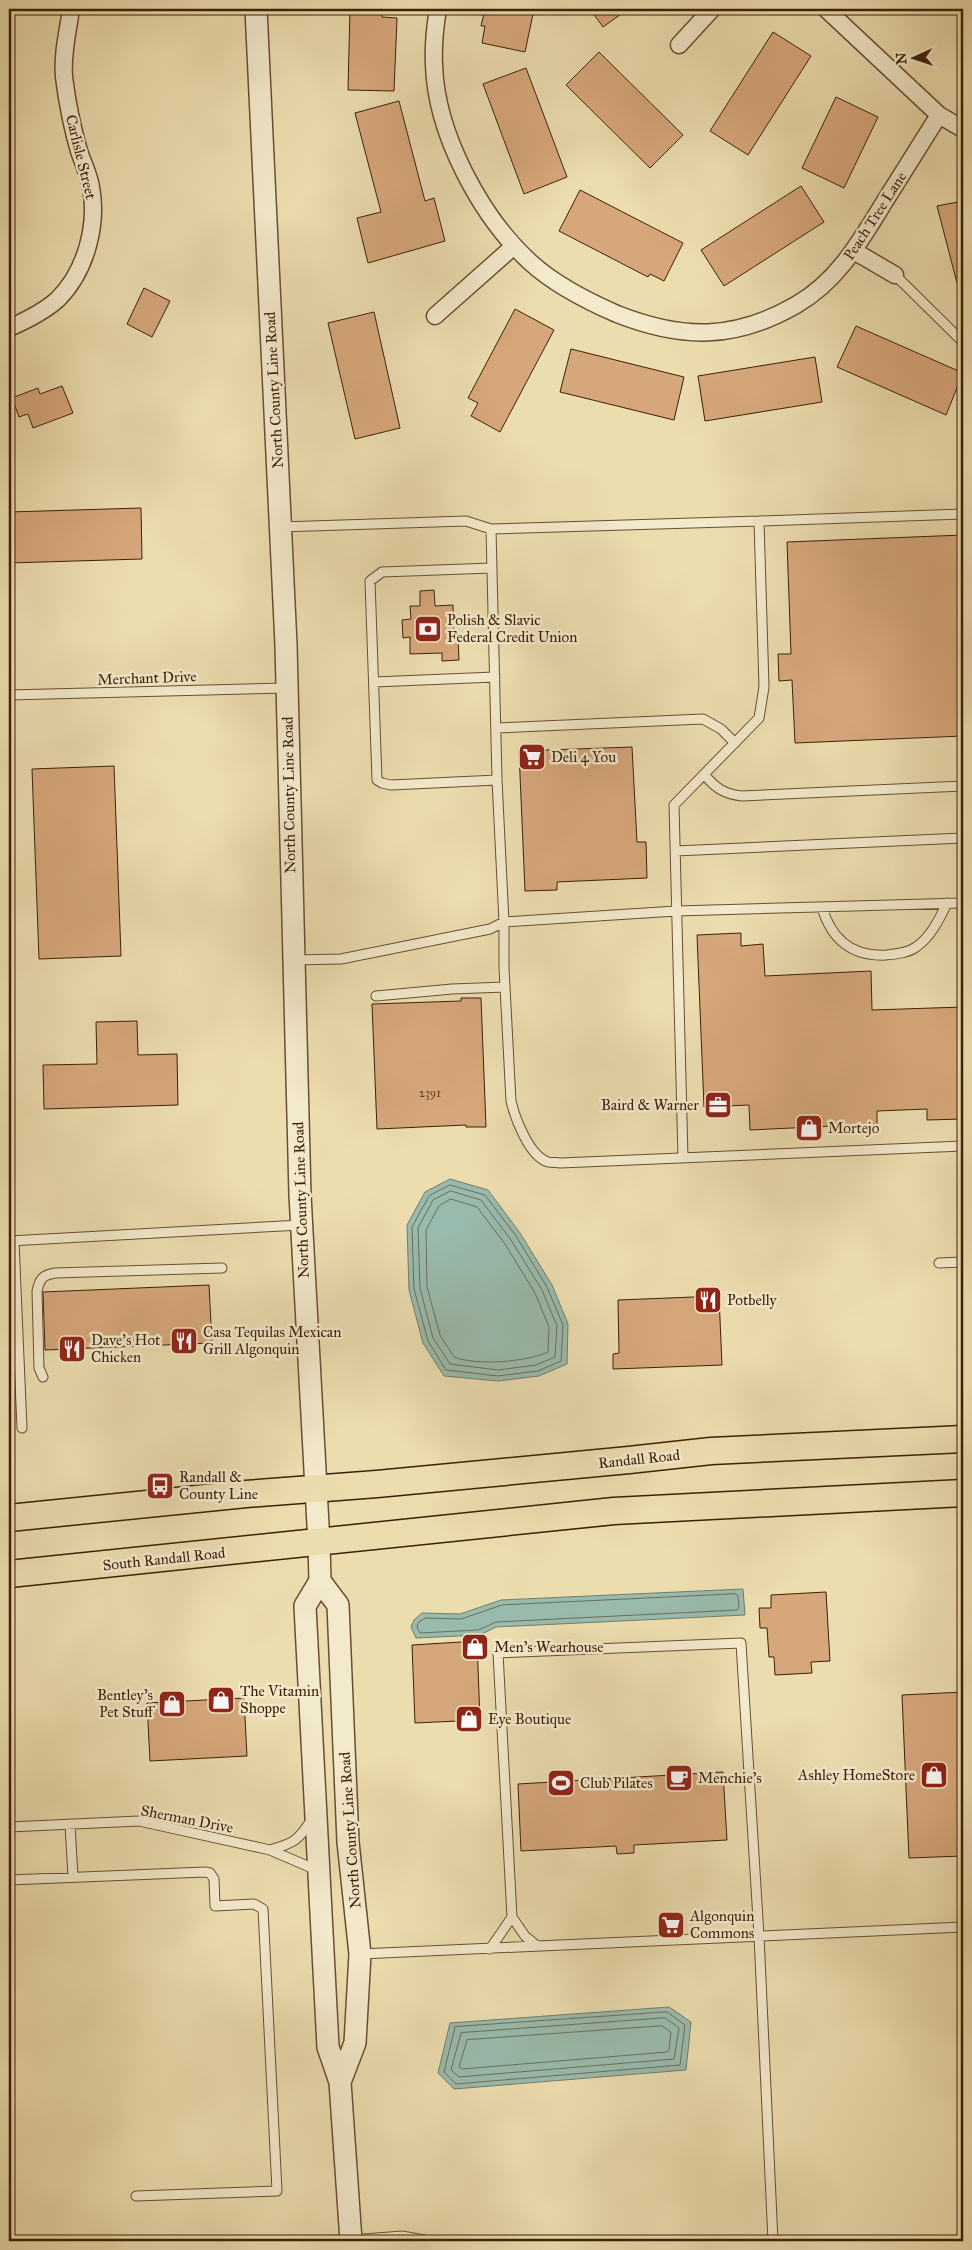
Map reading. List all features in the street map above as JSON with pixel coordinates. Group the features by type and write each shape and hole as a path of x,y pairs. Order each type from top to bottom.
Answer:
{"main road":[{"name":"Randall Road","path":"316,1488 445,1478 711,1451 963,1439"},
{"path":"9,1518 316,1488"},
{"path":"319,1542 614,1511 963,1493"},
{"name":"South Randall Road","path":"9,1574 319,1542"}],"street":[{"name":"Carlisle Street","path":"9,328 25,321 56,301 69,287 90,241 94,209 91,185 78,149 64,75 65,47 71,9"},
{"name":"North County Line Road","path":"256,9 287,688 301,1225 319,1542 320,1581 305,1606 328,2047 340,2082 351,2241"},
{"name":"Peach Tree Lane","path":"438,9 435,28 434,66 438,100 465,174 479,198 514,246 531,264 590,302 634,320 661,328 714,334 759,323 798,304 818,290 854,251 939,115"},
{"path":"678,45 712,9"},
{"path":"826,9 939,115 963,128"},
{"path":"434,316 514,246"},
{"path":"854,251 895,274"},
{"name":"North County Line Road","path":"320,1581 338,1605 348,1842 360,1954 355,2043 340,2082"}],"lane":[{"path":"895,274 963,342"},
{"path":"280,527 466,521 491,529 963,514"},
{"path":"683,1158 674,805 759,718 764,687 759,521"},
{"path":"491,529 497,780 511,1100 515,1121 531,1147 547,1162 560,1163 963,1146"},
{"path":"492,568 382,572 374,576 370,581 377,780 391,785 497,780"},
{"path":"374,682 495,677"},
{"name":"Merchant Drive","path":"9,695 287,688"},
{"path":"496,728 703,718 722,729 735,743"},
{"path":"704,774 715,787 728,795 742,796 963,786"},
{"path":"675,851 963,838"},
{"path":"294,960 351,957 490,929 504,922 676,911 963,902"},
{"path":"822,907 829,926 846,946 857,952 878,955 897,954 916,947 937,923 947,903"},
{"path":"376,996 452,988 505,987"},
{"path":"22,1428 11,1241 301,1225"},
{"path":"939,1263 963,1262"},
{"path":"43,1377 39,1368 37,1290 40,1279 45,1275 55,1273 222,1268"},
{"path":"538,1946 525,1936 512,1917 498,1654 742,1643 759,1936 773,2241"},
{"path":"270,1850 288,1844 300,1837 316,1814"},
{"name":"Sherman Drive","path":"9,1827 139,1821 270,1850 319,1871"},
{"path":"70,1824 73,1877"},
{"path":"9,1880 205,1872 210,1873 214,1879 215,1906 254,1904 263,1909 277,2191 136,2196"},
{"path":"490,1948 512,1917"},
{"path":"360,1954 963,1927"},
{"path":"300,2241 351,2241 402,2236 429,2241"}],"water":[{"path":"450,1179 488,1190 520,1233 552,1285 568,1324 567,1364 539,1376 498,1381 444,1376 423,1343 409,1290 407,1225 425,1192"},
{"path":"743,1589 745,1615 496,1627 480,1635 416,1638 411,1627 414,1620 422,1613 460,1614 501,1600"},
{"path":"669,2007 691,2022 686,2070 454,2089 438,2073 450,2023"}],"building":[{"path":"350,9 382,9 382,17 397,18 394,91 348,90"},
{"path":"485,9 534,9 525,52 482,43 485,26 481,26"},
{"path":"590,9 628,9 603,27"},
{"path":"773,32 811,56 748,155 710,131"},
{"path":"599,52 683,135 650,168 566,85"},
{"path":"526,68 567,177 524,194 483,84"},
{"path":"836,97 878,117 844,188 802,168"},
{"path":"399,101 425,201 434,198 445,241 368,263 357,218 381,212 355,113"},
{"path":"801,186 824,222 724,286 701,250"},
{"path":"580,190 683,243 664,281 650,274 648,277 559,231"},
{"path":"963,201 963,282 957,283 937,206"},
{"path":"144,288 170,301 152,337 127,324"},
{"path":"515,309 554,330 500,432 471,416 478,403 468,398"},
{"path":"374,312 400,428 355,439 328,323"},
{"path":"856,326 963,373 946,415 837,367"},
{"path":"571,349 684,377 674,420 560,392"},
{"path":"815,357 822,402 705,421 698,376"},
{"path":"62,386 73,413 33,428 28,414 19,417 12,398 38,388 40,394"},
{"path":"141,508 142,559 9,563 9,512"},
{"path":"963,535 963,736 795,743 792,680 779,681 778,654 791,654 787,542"},
{"name":"Polish & Slavic Federal Credit Union","path":"434,590 435,606 453,605 454,638 458,638 459,660 442,661 442,653 410,654 410,637 403,638 402,620 411,619 410,606 420,606 420,591"},
{"path":"632,747 637,842 646,842 647,878 557,882 557,890 525,891 519,751"},
{"path":"114,766 121,956 39,959 32,769"},
{"path":"741,933 741,946 763,944 765,976 871,971 872,1010 963,1007 963,1119 927,1120 927,1109 877,1111 877,1124 750,1130 749,1105 704,1107 697,935"},
{"path":"461,998 481,998 486,1127 466,1127 466,1125 377,1129 372,1004 461,1001"},
{"path":"137,1021 138,1055 177,1054 178,1105 44,1109 43,1065 97,1064 96,1022"},
{"path":"209,1285 212,1343 45,1350 43,1292"},
{"path":"719,1296 722,1365 613,1369 613,1354 619,1353 618,1300"},
{"path":"826,1592 830,1661 811,1662 812,1673 775,1675 774,1657 769,1657 767,1628 760,1628 759,1608 771,1608 771,1595"},
{"path":"477,1641 480,1720 415,1723 412,1645"},
{"name":"Ashley HomeStore","path":"963,1692 963,1856 909,1858 902,1695"},
{"path":"244,1698 247,1756 150,1761 147,1703"},
{"path":"723,1772 727,1840 634,1845 634,1853 617,1854 616,1846 521,1851 518,1784"}],"place":[{"name":"Polish & Slavic Federal Credit Union","path":"428,629"},
{"name":"Deli 4 You","path":"532,757"},
{"name":"Baird & Warner","path":"718,1105"},
{"name":"Mortejo","path":"809,1128"},
{"name":"Potbelly","path":"708,1300"},
{"name":"Casa Tequilas Mexican Grill Algonquin","path":"184,1341"},
{"name":"Dave's Hot Chicken","path":"72,1349"},
{"name":"Randall & County Line","path":"160,1486"},
{"name":"Men's Wearhouse","path":"475,1647"},
{"name":"The Vitamin Shoppe","path":"221,1700"},
{"name":"Bentley's Pet Stuff","path":"172,1704"},
{"name":"Eye Boutique","path":"469,1719"},
{"name":"Ashley HomeStore","path":"934,1775"},
{"name":"Menchie's","path":"679,1778"},
{"name":"Club Pilates","path":"561,1783"},
{"name":"Algonquin Commons","path":"671,1925"}]}
